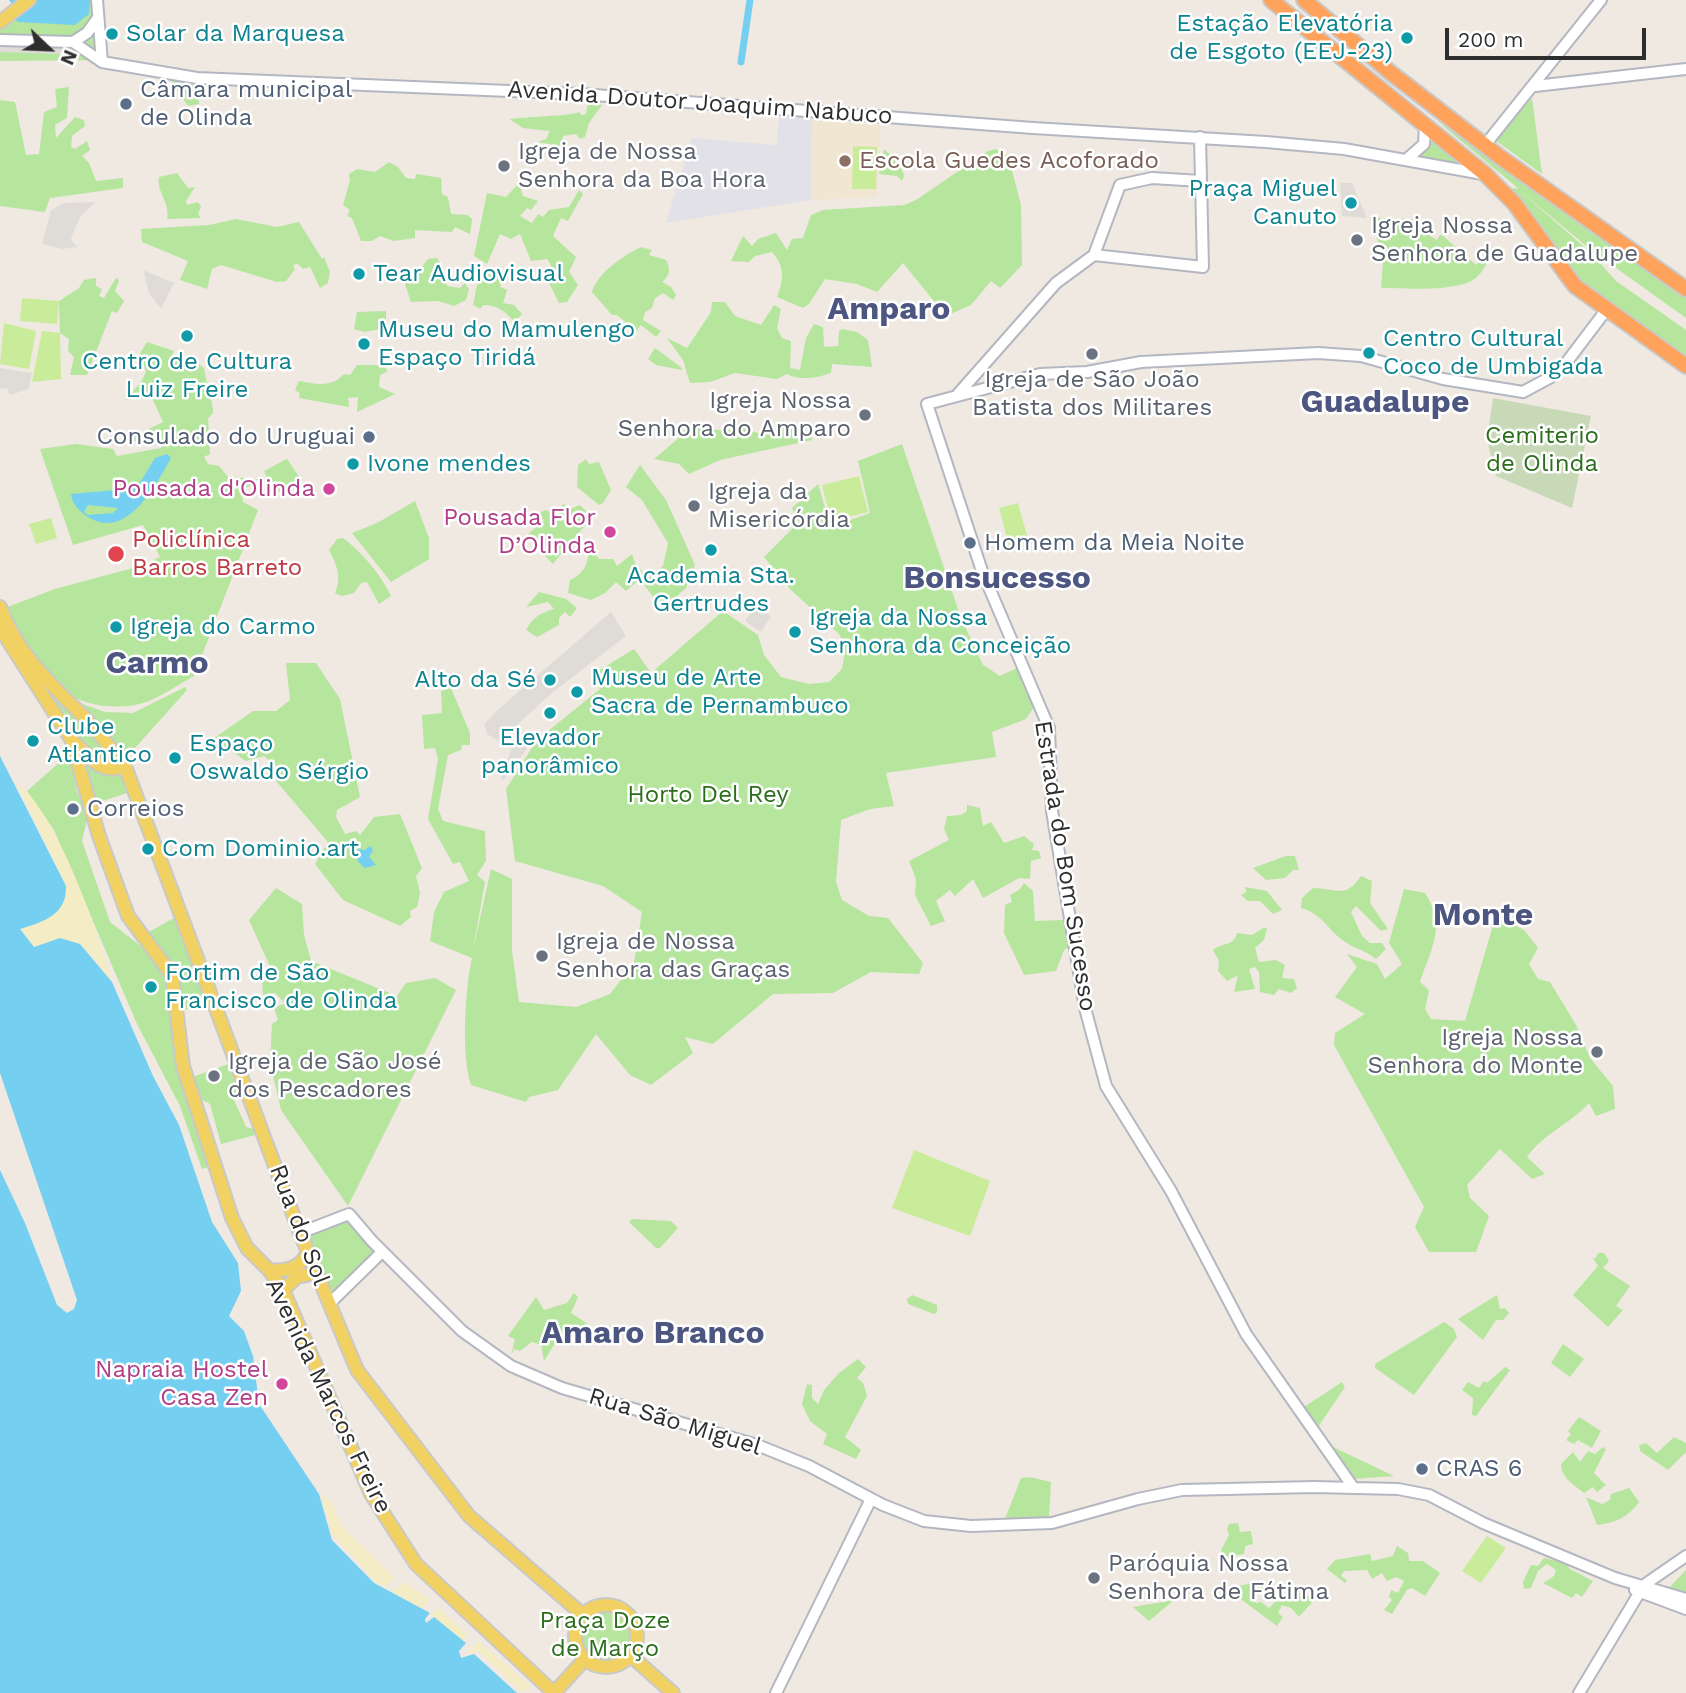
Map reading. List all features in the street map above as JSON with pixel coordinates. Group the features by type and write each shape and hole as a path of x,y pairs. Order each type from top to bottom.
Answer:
{"highway":[{"path":"1271,0 1485,174 1514,203 1575,286 1686,366"},
{"path":"1304,0 1391,74 1571,210 1686,289"}],"main road":[{"path":"0,22 9,7 29,0"},
{"path":"1485,145 1535,86 1601,0"},
{"path":"97,3 102,62"},
{"path":"0,40 73,42 87,33 97,19"},
{"name":"Avenida Doutor Joaquim Nabuco","path":"73,42 102,62 197,78 581,94 1033,128 1200,137 1335,148 1485,174"},
{"path":"1535,86 1686,69"},
{"path":"1406,159 1424,144 1425,125"},
{"path":"1094,255 1203,267 1200,137"},
{"path":"958,394 1056,283 1094,255 1120,185 1152,178 1201,181"},
{"path":"958,394 1040,374 1087,372 1141,362 1318,353 1352,355 1443,379 1523,392 1551,377 1566,363 1607,309"},
{"name":"Estrada do Bom Sucesso","path":"958,394 926,404 982,572 1049,728 1052,811 1085,1008 1106,1086 1171,1191 1246,1334 1353,1487"},
{"name":"Rua do Sol","path":"0,607 26,656 125,766 300,1233 357,1370 437,1478 469,1516 583,1615"},
{"name":"Avenida Marcos Freire","path":"0,628 71,739 124,907 136,932 172,975 183,1066 232,1218 247,1248 269,1270 283,1290 371,1494 416,1564 554,1693"},
{"path":"49,705 54,695 59,693"},
{"path":"71,739 91,759 105,768 125,766"},
{"path":"91,759 104,759 108,745"},
{"name":"Rua São Miguel","path":"300,1233 349,1214 382,1252 462,1331 511,1366 571,1390 757,1445 911,1518 937,1525 1052,1523 1168,1492 1353,1487 1398,1489 1429,1495 1483,1523 1642,1589"},
{"path":"269,1270 281,1271 302,1263 308,1252"},
{"path":"329,1304 382,1252"},
{"path":"283,1290 297,1277 316,1273"},
{"path":"776,1693 870,1499"},
{"path":"1578,1693 1642,1589 1686,1556"},
{"path":"1642,1589 1686,1598"},
{"path":"1642,1589 1686,1609"},
{"path":"604,1605 626,1613 636,1633 630,1655 611,1666 594,1665 585,1658 575,1640 577,1625 583,1615 604,1605"},
{"path":"630,1655 673,1693"},
{"path":"554,1693 585,1658"}],"shaded area":[{"path":"0,43 74,47 86,55 0,52"},
{"path":"779,116 812,118 811,200 666,223 692,138 777,145"},
{"name":"Escola Guedes Acoforado","path":"812,120 881,125 877,197 811,200"},
{"name":"Praça Miguel Canuto","path":"1340,183 1352,183 1367,218 1342,216"},
{"path":"96,202 81,216 73,233 71,240 78,247 62,249 42,244 51,210 64,203"},
{"path":"143,270 174,283 161,309 149,293"},
{"path":"0,368 32,373 29,389 10,395 7,388 0,389"},
{"path":"755,605 771,616 761,632 745,621"},
{"name":"Alto da Sé","path":"611,612 626,636 553,692 519,723 504,744 487,734 484,724 501,707"},
{"path":"521,731 532,741 504,780 501,778"}],"green space":[{"path":"33,0 100,0 106,60 0,61 0,24"},
{"path":"171,81 197,82 199,104 188,106"},
{"path":"69,87 67,118 55,125 56,138 75,117 84,120 85,126 72,136 71,147 75,149 87,141 90,150 82,156 89,163 96,181 123,178 123,188 50,198 45,212 0,206 0,100 15,102 26,155 39,154 44,112 57,107 55,89"},
{"path":"1532,98 1542,174 1495,140"},
{"path":"588,102 602,105 589,123 585,137 580,139 576,134 563,136 561,146 538,142 546,139 550,131 523,128 509,119 579,112 582,115 586,114"},
{"path":"1437,121 1686,292 1686,318 1591,250 1519,190 1590,252 1616,281 1686,330 1686,360 1591,293 1561,261 1512,188 1519,189"},
{"path":"1429,131 1474,170 1413,155"},
{"path":"853,146 877,147 876,189 852,189"},
{"path":"884,149 899,163 904,175 902,181 897,176 879,174"},
{"path":"996,149 1008,155 1021,205 1022,265 1000,288 991,281 971,305 946,316 903,263 877,292 857,284 825,279 809,304 803,308 777,297 782,273 772,252 755,256 749,262 731,261 743,236 752,246 758,239 776,233 787,250 792,239 803,238 811,215 823,210 904,205 916,200 988,151"},
{"path":"389,162 398,167 406,178 415,179 416,174 441,178 442,194 448,197 451,214 467,215 472,219 470,234 455,227 452,232 415,230 415,238 394,241 380,236 372,241 361,241 352,218 347,216 350,210 343,205 350,180 349,174 357,169 375,172"},
{"path":"177,173 188,188 195,187 186,201 187,205 198,202 201,207 198,214 201,218 167,219 168,213 159,177"},
{"path":"519,183 523,196 538,201 531,210 527,208 520,216 532,223 538,214 543,217 549,210 569,207 579,190 583,194 568,221 561,218 553,236 576,257 569,272 578,285 567,302 559,303 544,273 551,265 547,259 531,261 520,234 511,239 500,234 487,264 474,256 487,193 506,197"},
{"path":"1372,218 1412,219 1432,229 1430,236 1437,240 1441,234 1476,265 1493,247 1483,270 1470,281 1447,287 1381,288 1383,262"},
{"path":"236,219 277,227 299,222 322,259 324,257 330,272 328,283 320,288 310,267 303,269 298,264 293,265 295,269 286,281 277,282 221,265 212,269 207,289 180,280 188,261 142,242 141,229 209,225"},
{"path":"641,247 652,250 649,255 666,260 669,272 662,282 671,287 676,295 673,300 663,293 655,298 652,308 645,312 643,320 661,331 656,337 641,325 636,331 617,315 612,315 592,292 605,271"},
{"path":"437,258 443,268 447,286 460,288 465,283 469,289 466,300 454,306 438,301 411,302 403,278 415,276 428,259"},
{"path":"485,273 502,279 500,287 507,290 503,303 514,305 522,314 515,322 498,308 483,305 480,309 473,305 479,275"},
{"path":"96,278 96,286 102,289 99,296 104,298 116,278 119,280 115,291 124,301 117,313 112,311 87,375 70,375 74,357 68,351 69,339 60,333 59,301 79,288 84,280"},
{"path":"22,298 59,301 57,324 20,321"},
{"path":"712,302 725,302 735,316 761,325 774,305 781,309 777,328 782,338 791,341 790,368 800,370 806,338 814,324 823,327 824,347 838,346 839,331 842,329 857,332 868,340 872,367 832,364 831,373 814,377 797,378 787,374 777,379 735,373 710,382 690,383 683,360 667,338 687,348 711,312"},
{"path":"386,311 386,328 365,332 354,329 357,312"},
{"path":"4,323 36,331 29,369 0,364"},
{"path":"42,331 60,333 61,379 32,382"},
{"path":"147,342 174,351 172,355 181,363 188,357 204,368 213,413 208,418 210,454 204,457 208,464 219,466 228,477 257,479 256,484 242,489 243,502 258,510 194,676 146,702 125,706 101,706 68,694 50,680 29,651 5,608 55,589 144,565 160,557 143,525 73,545 40,449 76,444 113,449 117,456 161,448 162,444 158,443 126,440 163,422 152,398 125,400 146,372 140,353"},
{"path":"655,348 682,370 656,365 648,359"},
{"path":"357,365 385,365 387,372 380,375 379,387 395,394 357,412 358,397 348,398 349,407 299,398 300,393 295,390 299,381 329,383 344,374 350,375"},
{"name":"Cemiterio de Olinda","path":"1493,398 1591,416 1572,508 1496,476 1487,440"},
{"path":"711,423 715,430 730,430 729,423 740,423 743,428 758,433 782,427 812,434 812,440 720,460 689,474 679,464 654,459 680,437 688,424"},
{"name":"Horto Del Rey","path":"902,444 961,618 983,665 1000,676 1019,667 1036,704 1026,719 992,732 996,757 886,773 894,806 870,809 841,820 836,882 842,900 869,916 888,918 923,963 919,974 871,972 833,993 773,994 713,1044 685,1037 693,1053 651,1085 630,1075 596,1034 558,1090 529,1097 526,1102 471,1085 466,1057 465,1022 472,958 430,941 434,912 444,892 469,881 460,862 453,864 428,819 438,759 435,748 424,749 422,715 442,713 441,691 451,688 470,733 470,745 462,745 461,750 448,755 438,809 443,821 485,831 486,861 477,875 485,882 473,950 491,869 512,879 512,951 519,1002 576,1007 610,994 634,963 642,912 603,886 515,861 506,789 537,740 600,689 593,674 634,649 651,673 723,611 758,635 764,655 781,677 809,684 829,682 842,669 845,652 840,635 791,590 764,557 799,522 792,508 818,484 831,527 870,513 858,461"},
{"path":"287,459 302,481 274,494 264,471"},
{"path":"586,459 589,464 599,462 611,490 599,505 577,487 578,465"},
{"path":"640,465 666,500 695,565 686,588 662,609 643,583 663,566 668,543 642,500 626,487"},
{"path":"859,476 868,512 831,521 822,485"},
{"path":"415,501 429,538 429,559 391,582 352,533 377,523"},
{"path":"1018,503 1028,539 1009,545 999,508"},
{"path":"564,504 570,509 580,505 592,517 553,564 526,536 544,520 538,514 545,510 551,512"},
{"path":"51,518 57,538 36,544 29,524"},
{"path":"343,538 370,564 391,596 379,604 367,582 361,583 354,593 342,596 335,593 338,571 329,550 337,539"},
{"path":"594,552 599,559 613,559 617,566 632,554 635,563 645,575 626,591 616,582 605,593 591,600 568,593 570,580 580,573 587,563 588,555"},
{"path":"539,592 566,599 577,608 570,617 565,612 559,618 559,625 537,637 526,630 537,616 554,609 548,602 526,607"},
{"path":"286,663 316,663 340,699 360,797 337,810 336,817 345,834 356,831 360,835 374,817 400,814 422,868 416,876 420,893 417,907 410,911 411,917 400,926 343,900 315,864 328,842 276,781 280,769 264,756 246,761 213,739 253,711 276,711 290,700"},
{"path":"185,687 187,690 127,757 82,708 103,731 130,792 93,804 49,697 54,694 105,712 133,713"},
{"path":"70,753 77,792 88,815 82,841 110,922 156,958 171,989 175,1061 210,1167 202,1169 180,1106 137,1024 54,830 27,791"},
{"path":"967,805 980,808 983,826 991,822 1004,843 1024,836 1034,844 1032,850 1039,851 1041,858 1031,861 1030,879 1019,878 983,898 973,879 955,896 950,890 936,901 945,921 931,926 915,895 916,879 909,861 949,840 944,829 947,816 961,815 967,811"},
{"path":"1286,856 1295,856 1299,870 1293,870 1285,878 1266,880 1253,868"},
{"path":"1361,876 1372,881 1370,903 1388,929 1381,931 1356,906 1351,912 1362,936 1370,943 1382,943 1386,949 1376,959 1345,942 1319,917 1301,908 1302,898 1313,888 1345,890"},
{"path":"1024,883 1033,891 1035,921 1065,920 1071,946 1064,950 1056,971 1024,975 1004,933 1005,905 1012,902 1010,895"},
{"path":"1245,887 1267,891 1282,910 1273,914 1260,901 1248,901 1241,895 1246,892"},
{"path":"276,888 302,904 304,935 311,961 397,996 406,983 435,978 456,990 348,1206 281,1110 270,1063 272,1024 278,1020 274,1008 285,1003 275,993 263,995 262,977 272,971 249,920"},
{"path":"1404,889 1425,893 1435,916 1435,937 1420,982 1429,990 1425,1009 1431,1019 1465,1021 1496,915 1524,930 1538,948 1529,964 1538,979 1550,982 1576,1025 1590,1058 1613,1086 1615,1109 1596,1116 1589,1103 1533,1149 1527,1157 1545,1174 1532,1179 1500,1149 1467,1185 1470,1198 1489,1216 1476,1252 1429,1252 1415,1227 1424,1207 1334,1045 1335,1033 1365,1014 1335,997 1357,967 1347,954 1377,964 1385,979 1402,964 1389,943"},
{"path":"176,917 209,1003 181,1011 178,968 145,934"},
{"path":"1267,928 1264,940 1255,948 1259,962 1276,960 1285,965 1282,978 1294,979 1297,988 1291,993 1279,989 1274,995 1260,992 1259,972 1255,967 1249,969 1255,989 1234,992 1238,975 1227,981 1218,971 1219,961 1213,950 1233,940 1237,933 1252,935"},
{"path":"231,1063 239,1085 233,1098 246,1127 258,1130 259,1134 221,1144 210,1104 197,1097 190,1078"},
{"path":"914,1150 990,1181 970,1236 892,1208"},
{"path":"632,1219 671,1221 678,1228 660,1248 656,1248 629,1222"},
{"path":"347,1220 374,1253 333,1293 308,1236"},
{"path":"1598,1253 1604,1253 1609,1261 1603,1268 1630,1286 1616,1306 1623,1310 1608,1327 1573,1295 1598,1266 1593,1258 1596,1258"},
{"path":"574,1293 578,1297 571,1313 588,1324 580,1327 577,1336 557,1340 544,1361 541,1345 532,1342 520,1351 514,1349 511,1356 515,1339 508,1336 536,1297 544,1310 567,1303"},
{"path":"912,1295 937,1305 937,1312 934,1314 908,1304 907,1299"},
{"path":"1497,1295 1500,1309 1505,1308 1509,1313 1503,1320 1496,1320 1483,1340 1458,1319"},
{"path":"1444,1322 1454,1329 1457,1337 1414,1395 1375,1368 1375,1364"},
{"path":"1563,1344 1584,1359 1570,1377 1551,1363"},
{"path":"858,1359 866,1367 857,1378 863,1383 867,1396 845,1437 861,1450 856,1459 823,1444 827,1434 810,1421 802,1404 807,1384 812,1385 812,1398 818,1404 824,1390 839,1373"},
{"path":"1505,1367 1510,1370 1476,1416 1472,1415 1473,1398 1462,1390 1468,1382 1479,1388 1484,1381 1487,1383"},
{"path":"1342,1382 1345,1387 1318,1427 1304,1407"},
{"path":"1579,1417 1601,1431 1592,1448 1578,1440 1574,1444 1566,1440 1571,1434 1568,1431"},
{"path":"1674,1437 1686,1443 1686,1452 1668,1470 1640,1451 1639,1445 1646,1443 1657,1453"},
{"path":"1330,1447 1333,1447 1394,1476 1354,1479"},
{"path":"1603,1447 1606,1449 1594,1473 1606,1485 1597,1492 1593,1487 1584,1493 1566,1477 1561,1464 1573,1452 1580,1462 1588,1451 1595,1454"},
{"path":"1030,1477 1051,1482 1049,1517 1005,1519 1021,1478"},
{"path":"1629,1488 1639,1502 1635,1507 1621,1518 1597,1525 1586,1497 1602,1504 1610,1500 1611,1494"},
{"path":"1238,1523 1240,1532 1251,1531 1253,1544 1245,1546 1244,1554 1224,1557 1221,1550 1229,1535 1229,1524"},
{"path":"1487,1536 1506,1548 1481,1583 1462,1571"},
{"path":"1397,1546 1408,1553 1409,1561 1423,1561 1440,1573 1425,1596 1412,1588 1407,1590 1392,1614 1384,1610 1392,1600 1389,1597 1391,1590 1398,1593 1404,1581 1396,1577 1387,1581 1382,1573 1372,1579 1367,1570 1344,1571 1341,1576 1347,1580 1345,1583 1327,1569 1335,1560 1370,1554 1372,1561 1393,1556"},
{"path":"1544,1558 1565,1563 1570,1569 1593,1581 1582,1597 1576,1593 1572,1598 1543,1583 1554,1576 1556,1570 1547,1564 1538,1571 1531,1588 1524,1589 1523,1582 1531,1565 1538,1566"},
{"path":"1686,1570 1686,1595 1669,1588"},
{"path":"1261,1581 1263,1588 1252,1589 1253,1600 1269,1608 1275,1602 1288,1601 1300,1589 1314,1600 1299,1617 1291,1608 1282,1605 1278,1613 1283,1617 1277,1626 1234,1594 1230,1588"},
{"path":"1174,1600 1149,1621 1133,1607"},
{"name":"Praça Doze de Março","path":"605,1607 616,1609 625,1615 631,1624 631,1646 625,1655 616,1661 605,1663 594,1661 585,1655 579,1646 577,1635 579,1624 585,1615 594,1609"}],"sand":[{"path":"17,784 32,798 47,819 75,875 98,935 112,982 80,945 62,941 34,947 19,928 36,925 66,885"},
{"path":"321,1493 332,1503 341,1526 395,1578 385,1587 376,1582 331,1533"},
{"path":"404,1582 430,1599 423,1609 393,1592"},
{"path":"438,1608 468,1635 463,1640 431,1615"},
{"path":"478,1641 530,1688 522,1692 479,1651 467,1654"}],"water":[{"path":"9,0 108,0 90,1 89,14 75,25 18,22 13,17 18,13"},
{"path":"167,454 171,458 149,495 128,516 116,522 103,523 87,516 73,502 71,494 129,489 141,481 155,458","holes":["88,505 118,508 113,513 88,515 84,512"]},
{"path":"0,756 66,886 58,911 45,920 20,929 34,947 60,938 80,944 112,982 153,1076 179,1125 212,1222 238,1263 241,1291 229,1316 244,1331 253,1356 259,1404 319,1494 332,1540 374,1583 430,1613 425,1619 426,1623 434,1617 466,1643 459,1651 461,1658 474,1654 517,1693 0,1693 0,1170 25,1223 57,1305 67,1313 74,1309 77,1300 0,1073"},
{"path":"370,846 373,850 369,857 376,865 364,868 358,861 357,849 365,850"}],"waterway":[{"path":"741,62 750,0"}],"place":[{"name":"Solar da Marquesa","path":"112,34"},
{"name":"Estação Elevatória de Esgoto (EEJ-23)","path":"1407,38"},
{"name":"Câmara municipal de Olinda","path":"126,104"},
{"name":"Escola Guedes Acoforado","path":"845,161"},
{"name":"Igreja de Nossa Senhora da Boa Hora","path":"504,166"},
{"name":"Praça Miguel Canuto","path":"1351,203"},
{"name":"Igreja Nossa Senhora de Guadalupe","path":"1357,240"},
{"name":"Tear Audiovisual","path":"359,274"},
{"name":"Centro de Cultura Luiz Freire","path":"187,336"},
{"name":"Museu do Mamulengo Espaço Tiridá","path":"364,344"},
{"name":"Centro Cultural Coco de Umbigada","path":"1369,353"},
{"name":"Igreja de São João Batista dos Militares","path":"1092,354"},
{"name":"Igreja Nossa Senhora do Amparo","path":"865,415"},
{"name":"Consulado do Uruguai","path":"369,437"},
{"name":"Ivone mendes","path":"353,464"},
{"name":"Pousada d'Olinda","path":"329,489"},
{"name":"Igreja da Misericórdia","path":"694,506"},
{"name":"Pousada Flor D’Olinda","path":"610,532"},
{"name":"Homem da Meia Noite","path":"970,543"},
{"name":"Academia Sta. Gertrudes","path":"711,550"},
{"name":"Policlínica Barros Barreto","path":"116,554"},
{"name":"Igreja do Carmo","path":"116,627"},
{"name":"Igreja da Nossa Senhora da Conceição","path":"795,632"},
{"name":"Alto da Sé","path":"550,680"},
{"name":"Museu de Arte Sacra de Pernambuco","path":"577,692"},
{"name":"Elevador panorâmico","path":"550,713"},
{"name":"Clube Atlantico","path":"33,741"},
{"name":"Espaço Oswaldo Sérgio","path":"175,758"},
{"name":"Correios","path":"73,809"},
{"name":"Com Dominio.art","path":"148,849"},
{"name":"Igreja de Nossa Senhora das Graças","path":"542,956"},
{"name":"Fortim de São Francisco de Olinda","path":"151,987"},
{"name":"Igreja Nossa Senhora do Monte","path":"1597,1052"},
{"name":"Igreja de São José dos Pescadores","path":"214,1076"},
{"name":"Napraia Hostel Casa Zen","path":"282,1384"},
{"name":"CRAS 6","path":"1422,1469"},
{"name":"Paróquia Nossa Senhora de Fátima","path":"1094,1578"}],"district":[{"name":"Amparo","path":"889,310"},
{"name":"Guadalupe","path":"1385,403"},
{"name":"Bonsucesso","path":"997,579"},
{"name":"Carmo","path":"157,664"},
{"name":"Monte","path":"1483,916"},
{"name":"Amaro Branco","path":"653,1334"}]}
